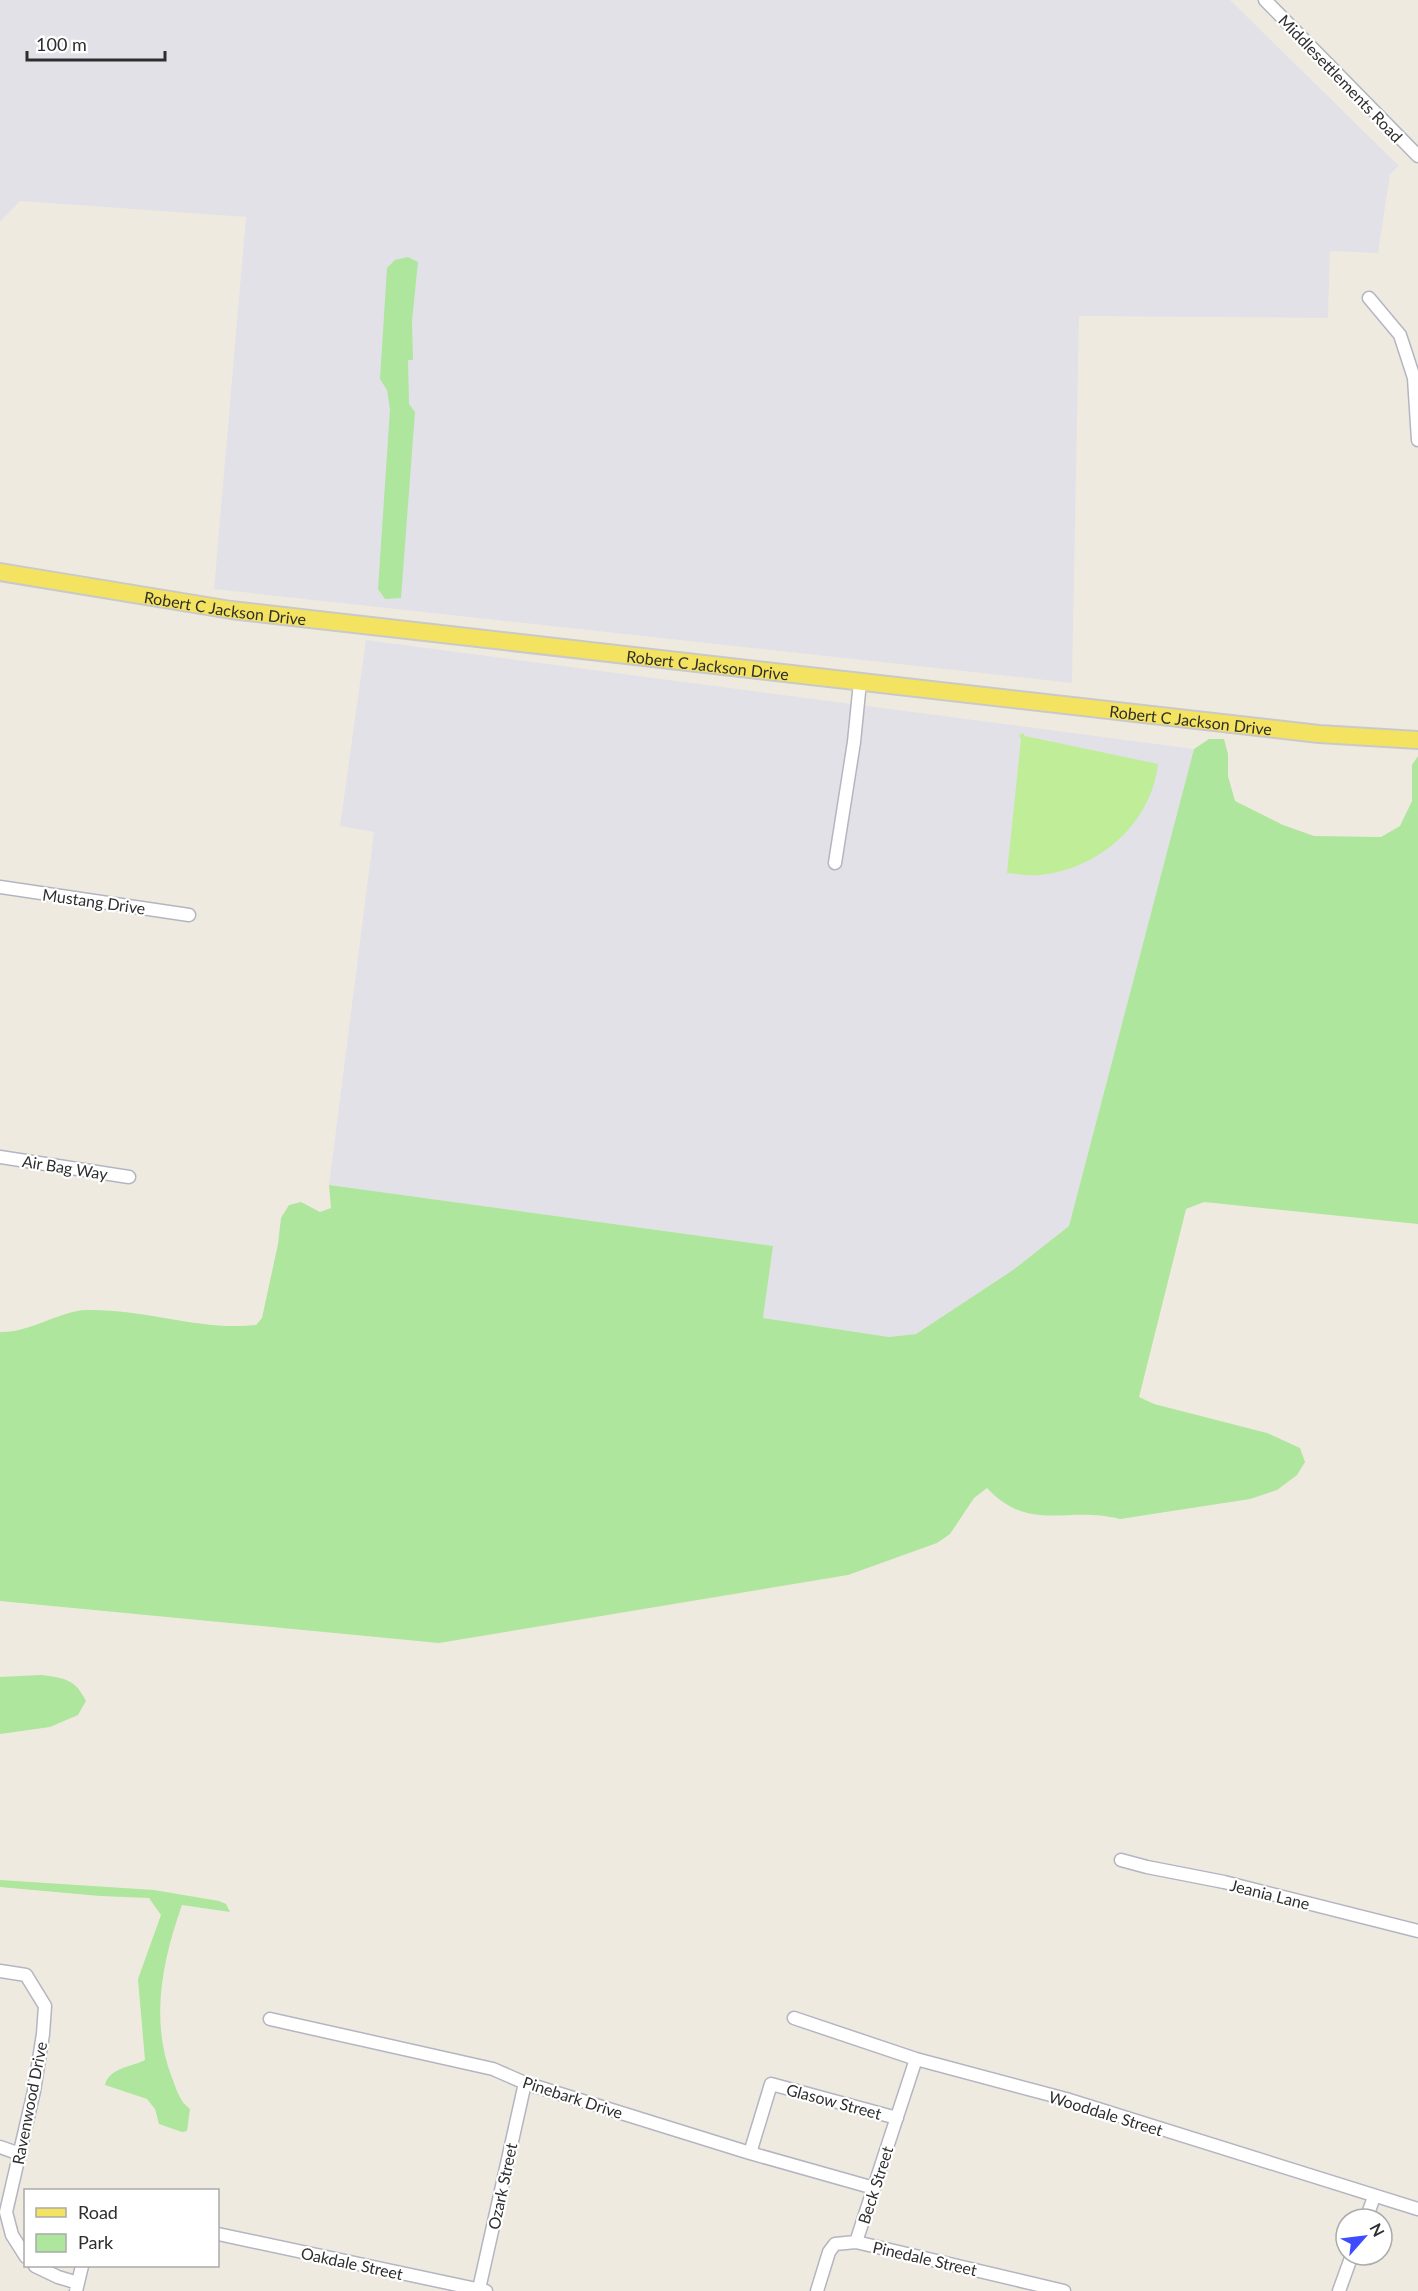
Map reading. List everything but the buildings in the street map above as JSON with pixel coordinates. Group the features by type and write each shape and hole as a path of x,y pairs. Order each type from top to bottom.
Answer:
{"main road":[{"name":"Robert C Jackson Drive","path":"0,572 231,610 1319,734 1418,740"}],"street":[{"name":"Middlesettlements Road","path":"1265,0 1418,156"},
{"path":"1369,298 1400,335 1414,378 1418,440"},
{"path":"835,863 854,741 860,682"},
{"name":"Mustang Drive","path":"0,887 189,915"},
{"name":"Air Bag Way","path":"0,1157 129,1178"},
{"name":"Jeania Lane","path":"1121,1860 1147,1868 1224,1882 1418,1931"},
{"name":"Ravenwood Drive","path":"0,1971 26,1975 45,2006 34,2091 6,2212 12,2235 24,2254"},
{"name":"Wooddale Street","path":"794,2018 916,2059 1066,2100 1418,2209"},
{"name":"Pinebark Drive","path":"270,2019 493,2069 525,2083 750,2153 874,2188"},
{"name":"Beck Street","path":"856,2242 916,2059"},
{"name":"Ozark Street","path":"483,2290 525,2083"},
{"name":"Glasow Street","path":"750,2153 771,2084 897,2118"},
{"path":"0,2146 20,2154"},
{"path":"1370,2207 1374,2197"},
{"name":"Oakdale Street","path":"219,2234 483,2290"},
{"name":"Pinedale Street","path":"817,2291 828,2252 835,2244 856,2242 1064,2291"},
{"path":"39,2267 77,2287 82,2267"},
{"path":"1339,2291 1348,2267"}],"shaded area":[{"path":"0,0 1230,0 1399,166 1390,174 1378,253 1330,251 1328,318 1079,316 1072,683 214,589 246,217 20,201 0,222"},
{"path":"366,640 1194,749 1069,1226 1013,1270 916,1334 889,1337 763,1318 773,1246 329,1185 374,832 340,826"}],"green space":[{"path":"408,257 418,262 412,321 413,360 408,360 409,404 415,412 401,598 385,599 378,589 390,409 387,390 380,379 387,268 395,260"},
{"path":"1023,733 1025,736 1158,764 1145,806 1133,824 1118,840 1082,864 1040,875 1007,873 1021,739 1019,735"},
{"path":"1209,739 1224,739 1228,754 1228,776 1235,801 1283,825 1314,836 1381,837 1400,826 1412,801 1412,765 1418,756 1418,1224 1204,1202 1186,1209 1139,1397 1154,1404 1267,1433 1300,1448 1305,1462 1297,1475 1277,1490 1250,1499 1120,1519 1101,1516 1034,1514 1018,1510 1003,1502 987,1488 974,1498 950,1534 937,1543 848,1575 439,1643 0,1601 0,1332 22,1329 64,1314 85,1310 128,1312 213,1325 256,1325 262,1318 278,1244 281,1218 289,1205 301,1202 320,1212 331,1208 329,1185 773,1246 763,1318 889,1337 916,1334 1013,1270 1069,1226 1194,749"},
{"path":"41,1675 63,1679 78,1688 86,1701 78,1715 50,1727 0,1734 0,1677"},
{"path":"0,1880 154,1890 226,1904 230,1912 182,1905 164,1969 160,2013 161,2035 175,2087 181,2099 190,2109 187,2131 182,2132 159,2124 155,2109 147,2099 105,2085 107,2079 116,2071 145,2060 138,1979 161,1915 149,1898 0,1887"}]}
